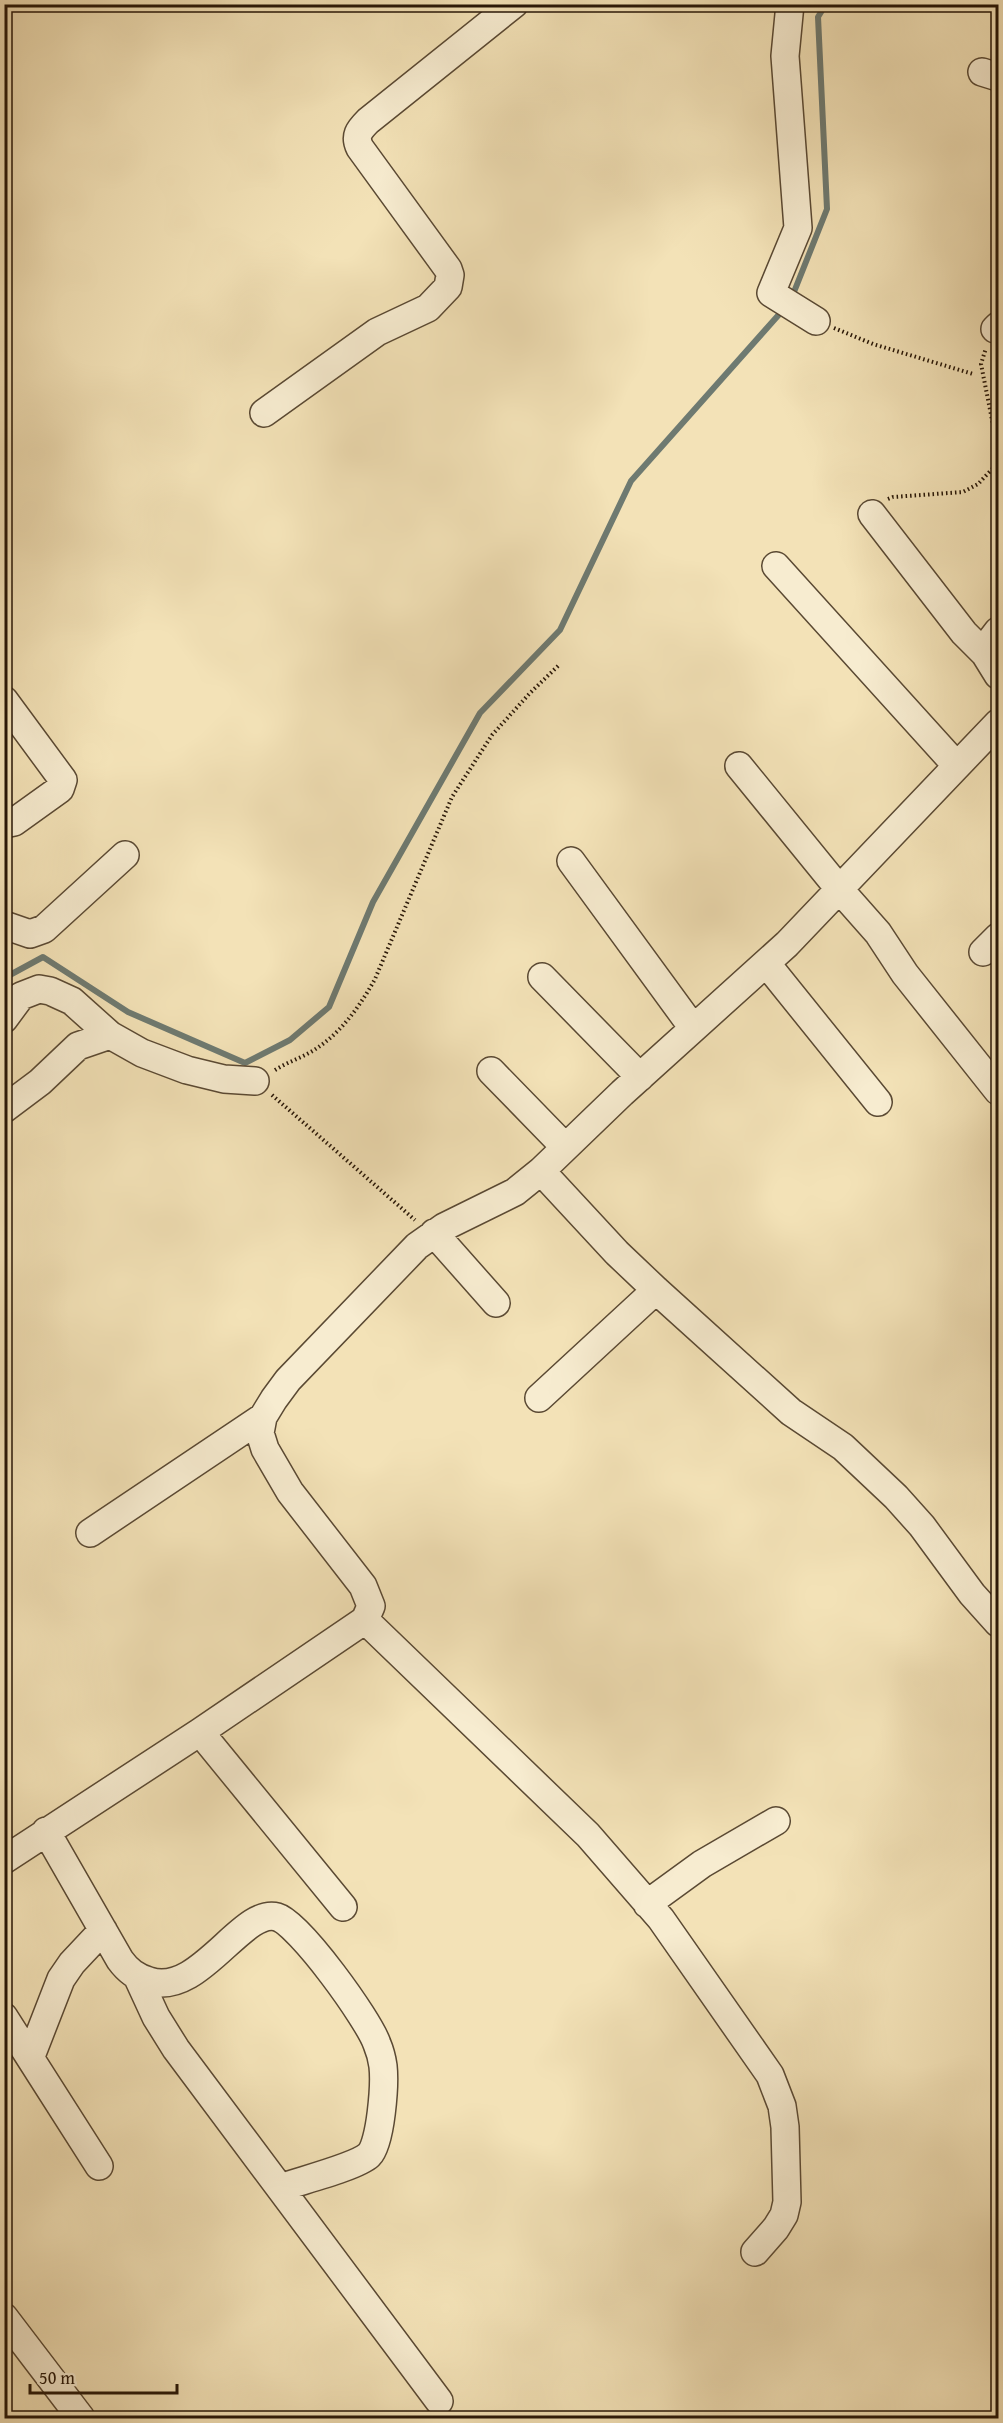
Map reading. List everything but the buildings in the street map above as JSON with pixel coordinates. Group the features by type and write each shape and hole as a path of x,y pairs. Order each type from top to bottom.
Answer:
{"street":[{"path":"264,413 377,332 428,308 448,287 450,275 442,260 360,148 356,140 357,135 368,121 514,4"},
{"path":"790,4 785,56 798,228 771,293 810,318"},
{"path":"872,514 964,633 994,654"},
{"path":"776,566 957,766"},
{"path":"4,700 63,780 60,789 14,822 9,824 4,821"},
{"path":"90,1533 263,1417 288,1380 398,1265 432,1234 515,1192 541,1171 693,1028 766,963 840,890 999,723"},
{"path":"739,765 840,890 878,933 911,982 999,1092"},
{"path":"4,925 30,934 44,929 124,855"},
{"path":"571,861 693,1028"},
{"path":"766,963 878,1102"},
{"path":"542,977 640,1077"},
{"path":"4,1019 21,996 39,989 60,994 72,1000 110,1035 142,1053 187,1070 224,1079 255,1081"},
{"path":"4,1109 33,1088 78,1046 110,1035"},
{"path":"491,1071 565,1147"},
{"path":"541,1171 617,1253 656,1290 791,1412 835,1440 873,1476 922,1526 972,1594 999,1623"},
{"path":"432,1234 496,1303"},
{"path":"538,1398 656,1290"},
{"path":"4,1860 200,1732 365,1620 371,1606 366,1592 276,1472 260,1432 263,1417"},
{"path":"365,1620 569,1815 647,1904 700,1972 732,2023 764,2066 777,2088 785,2127 787,2202 784,2215 776,2228 755,2252"},
{"path":"200,1732 343,1907"},
{"path":"647,1904 702,1864 776,1821"},
{"path":"46,1831 124,1965 138,1978 156,2017 176,2049 439,2401"},
{"path":"138,1978 152,1982 175,1982 200,1967 252,1924 263,1917 277,1917 291,1925 305,1940 362,2015 376,2042 383,2065 375,2147 364,2159 280,2188"},
{"path":"31,2056 61,1978 103,1929"},
{"path":"4,2017 99,2166"},
{"path":"4,2317 81,2418"}],"path":[{"path":"810,318 873,344 973,374"},
{"path":"872,514 876,507 892,497 963,492 978,484 996,465 998,450 981,364 982,355 997,327"},
{"path":"432,1234 255,1081 310,1052 334,1034 363,1000 375,980 452,797 492,735 530,693 560,665"}],"waterway":[{"path":"792,297 827,209 818,17 826,4"},
{"path":"4,982 8,976 43,957 128,1012 245,1063 290,1040 329,1007 373,902 480,713 560,630 631,481 783,310"}]}
